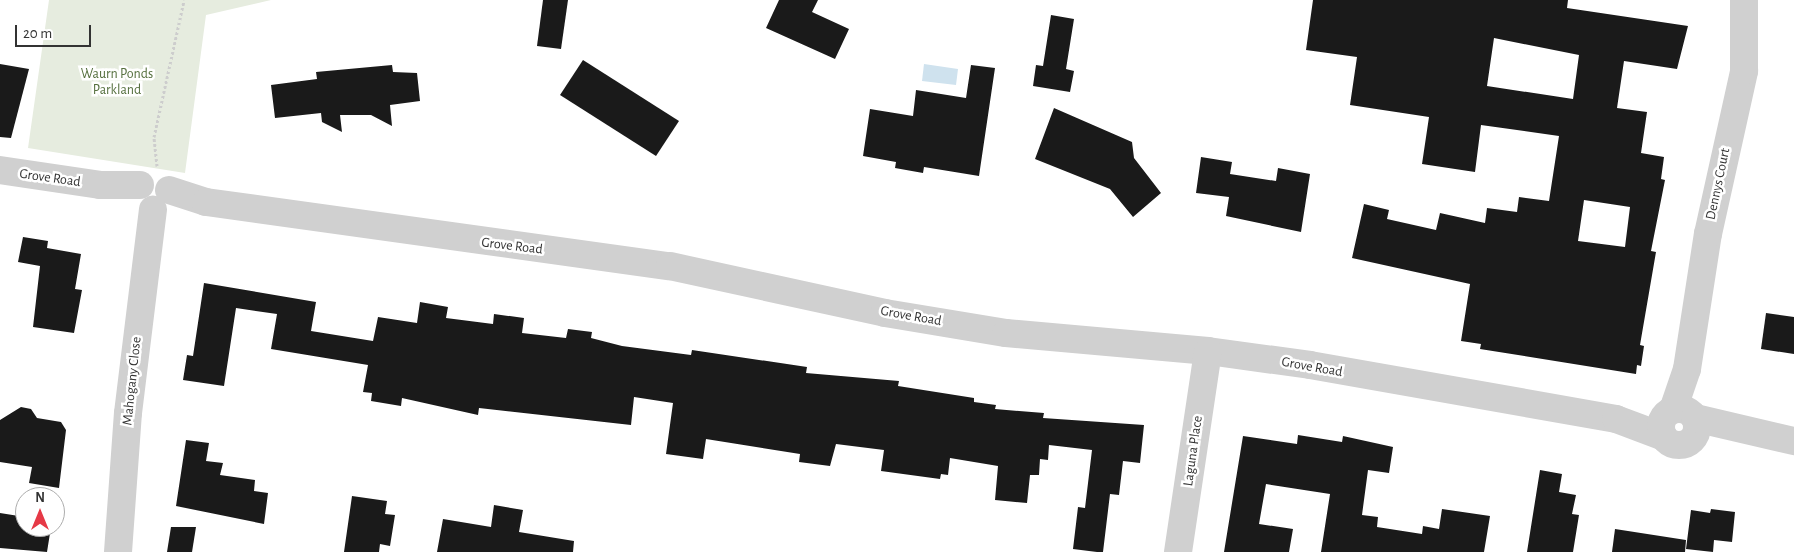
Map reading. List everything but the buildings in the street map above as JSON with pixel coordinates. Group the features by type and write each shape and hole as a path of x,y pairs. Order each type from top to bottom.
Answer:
{"street":[{"name":"Dennys Court","path":"1680,422 1708,234 1744,71 1744,0"},
{"name":"Grove Road","path":"0,170 206,202 670,266 1006,333 1208,351 1616,419 1680,422 1794,441"},
{"name":"Mahogany Close","path":"118,552 128,413 154,194"},
{"name":"Laguna Place","path":"1178,552 1208,351"}],"path":[{"path":"154,194 154,137 184,0"}],"green space":[{"name":"Waurn Ponds Parkland","path":"49,0 271,0 206,15 185,173 28,148"}],"water":[{"path":"924,64 958,69 956,85 922,81"}]}
